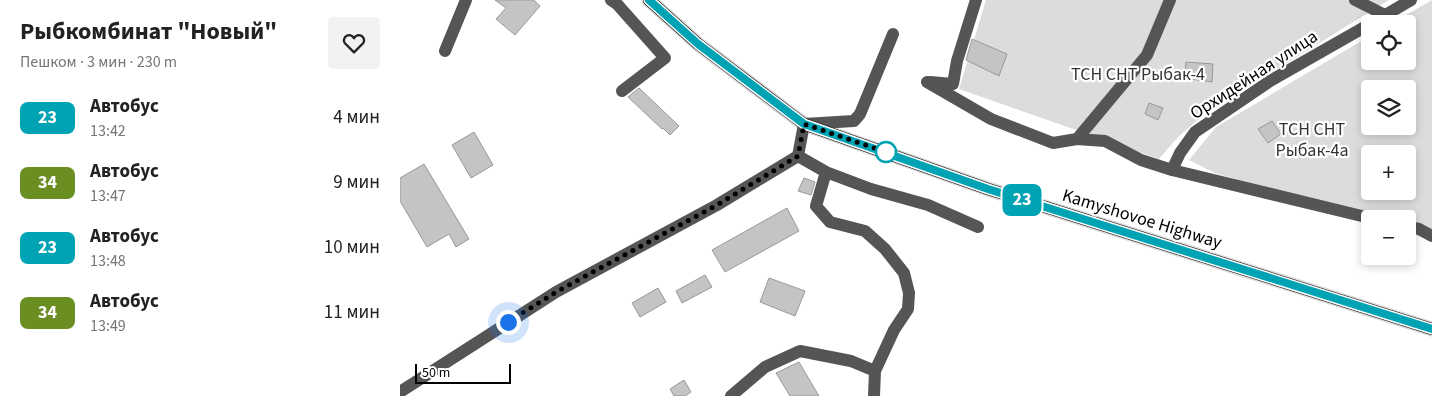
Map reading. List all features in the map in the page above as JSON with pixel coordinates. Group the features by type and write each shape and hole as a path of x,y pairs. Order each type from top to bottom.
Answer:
{"main road":[{"name":"Kamyshovoe Highway","path":"649,0 698,44 804,124 988,189 1432,329"}],"street":[{"path":"446,51 466,0"},
{"path":"611,0 617,4 665,58 622,91"},
{"path":"976,0 957,61 953,84 927,82 991,119 1053,143 1077,138 1105,141 1141,160 1172,170 1361,216"},
{"path":"1077,138 1147,55 1170,0"},
{"path":"1355,0 1383,15"},
{"name":"Орхидейная улица","path":"1387,15 1411,0"},
{"name":"Орхидейная улица","path":"1172,170 1180,153 1195,132 1270,81 1361,29"},
{"path":"400,392 556,292 717,205 798,156 804,124 854,121 860,114 893,34"},
{"path":"798,156 826,172 928,205 978,227"},
{"path":"826,172 816,206 830,222 865,231 885,249 904,273 909,293 908,310 894,330 875,371 874,396"},
{"path":"1416,229 1432,236"},
{"path":"731,396 765,367 800,351 851,361 875,371"}],"green space":[{"name":"ТСН СНТ Рыбак-4","path":"986,0 1389,0 1365,15 1361,15 1361,17 1203,115 1178,137 1159,159 959,89"},
{"name":"ТСН СНТ Рыбак-4а","path":"1432,0 1432,237 1416,232 1416,210 1361,210 1361,216 1215,173 1189,160 1216,127 1361,41 1361,70 1416,70 1416,15 1406,15"}],"building":[{"path":"495,0 534,0 540,6 515,35 496,19 506,8"},
{"path":"972,39 1007,54 999,76 966,60"},
{"path":"1186,62 1213,64 1212,82 1184,78"},
{"path":"639,88 679,126 670,135 628,97"},
{"path":"1149,103 1163,108 1158,120 1145,114"},
{"path":"1272,121 1281,134 1268,143 1258,129"},
{"path":"474,132 493,165 471,178 452,145"},
{"path":"424,164 469,239 456,247 449,234 427,247 400,201 400,178"},
{"path":"804,178 815,182 811,195 798,191"},
{"path":"787,208 799,231 725,272 712,250"},
{"path":"705,275 712,287 682,303 676,291"},
{"path":"769,278 805,291 795,316 760,302"},
{"path":"658,288 666,302 640,317 632,303"},
{"path":"799,362 819,396 790,396 776,373"},
{"path":"684,380 691,392 685,396 674,396 670,389"}],"bus line":[{"name":"23","path":"649,0 698,44 804,124 988,189 1432,329"}],"route":[{"path":"508,322 556,292 717,205 798,156 804,124 886,152"}]}
